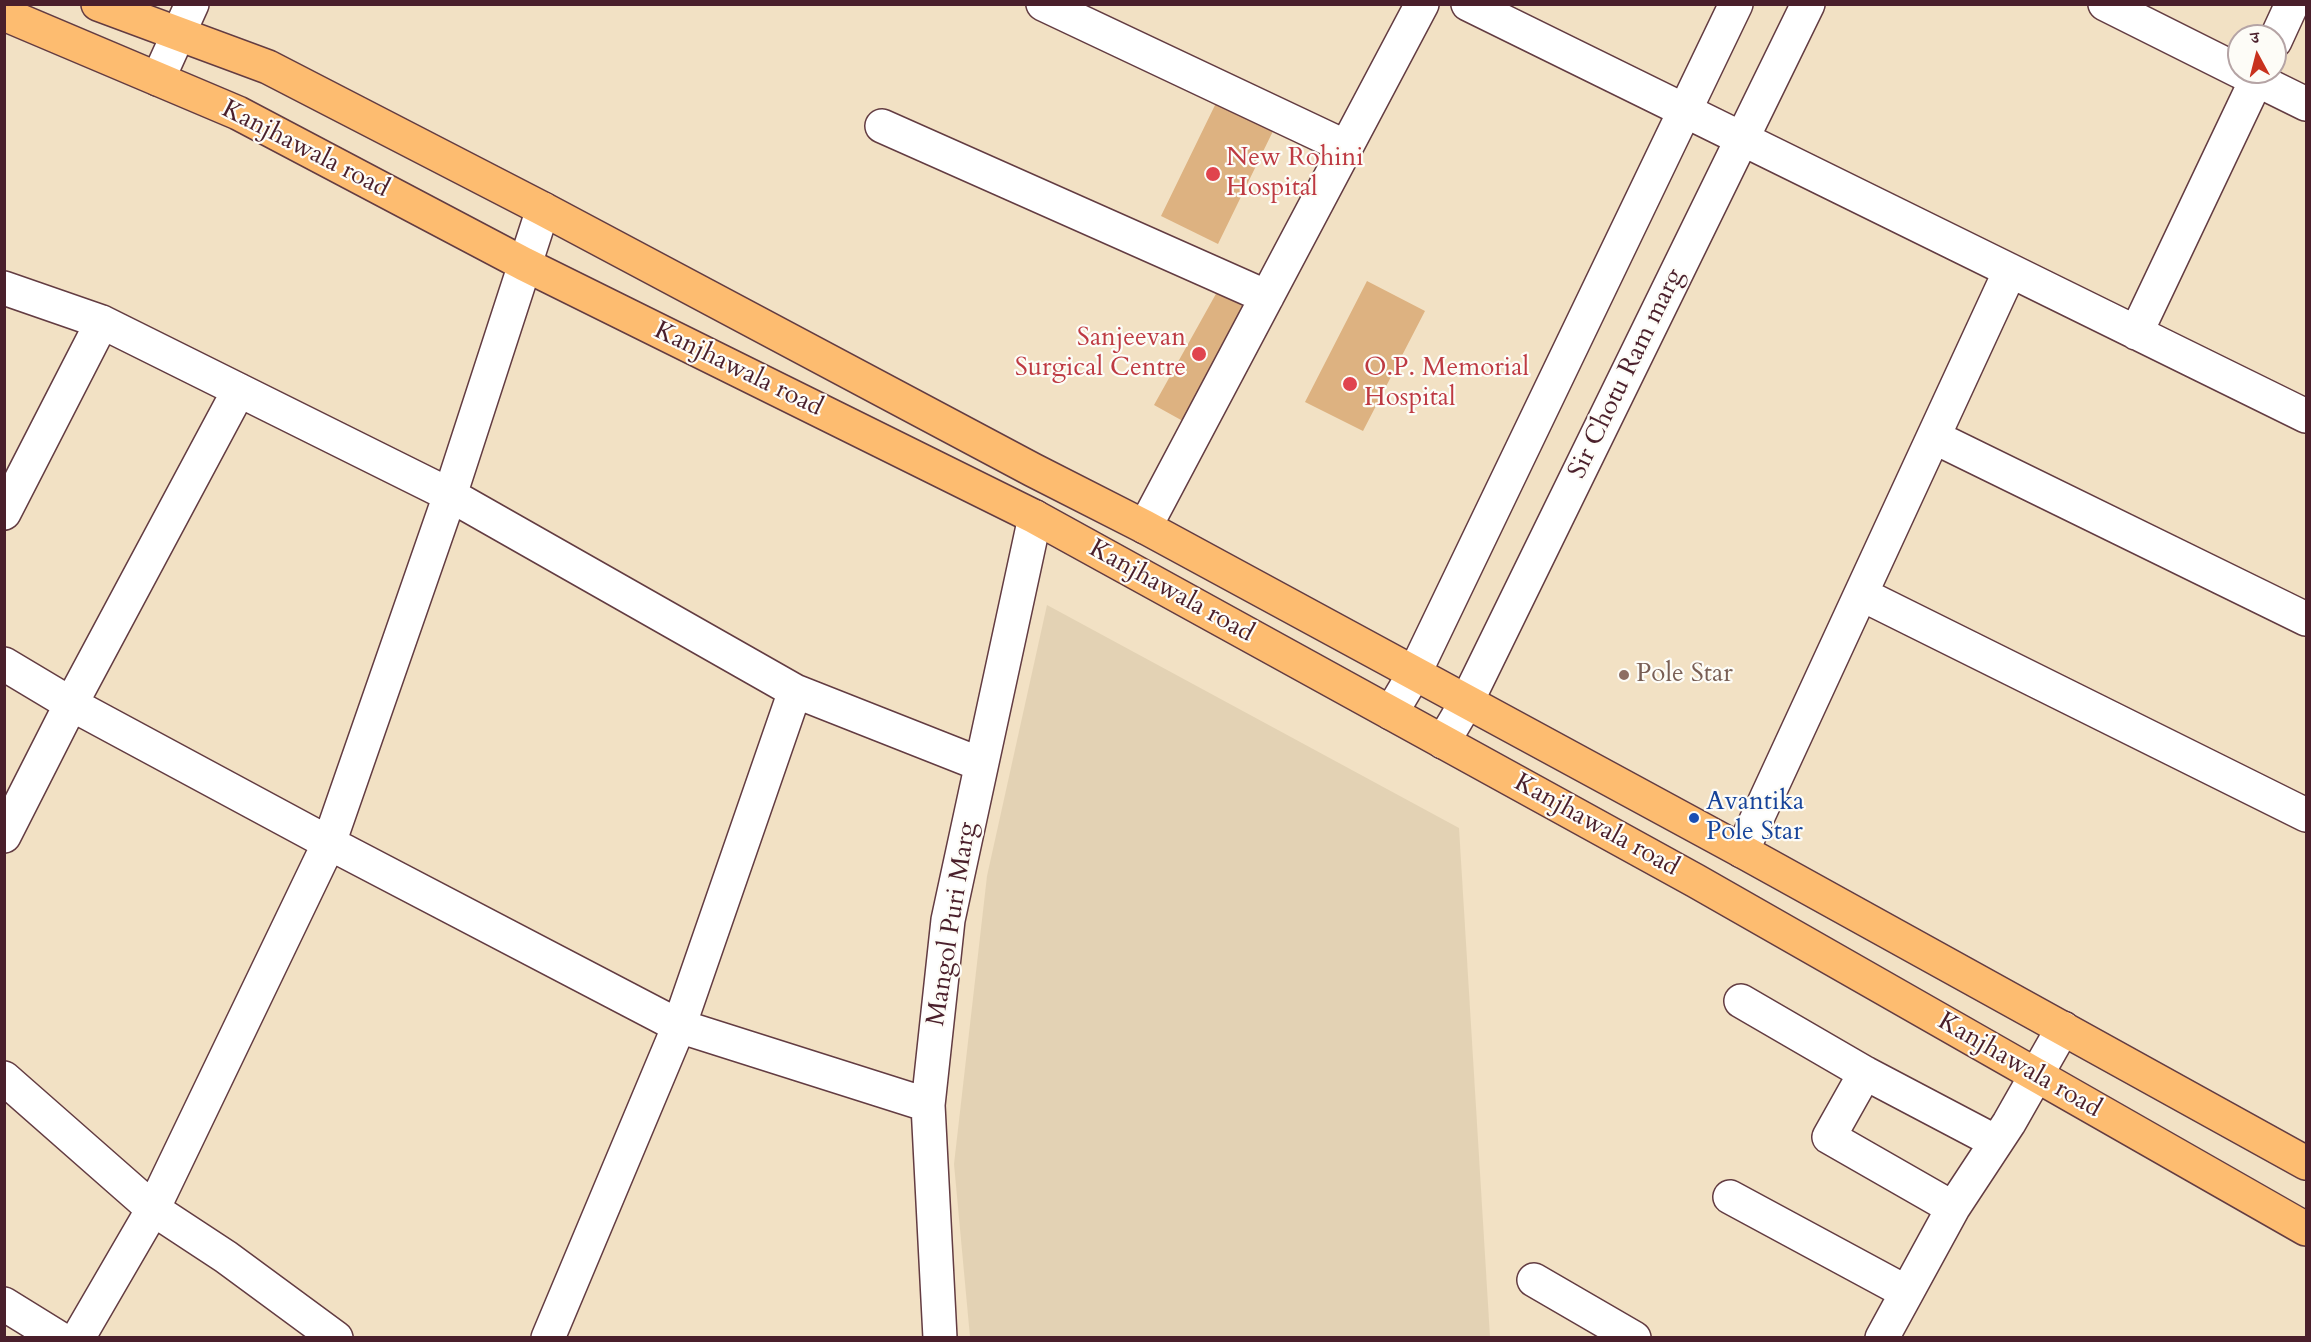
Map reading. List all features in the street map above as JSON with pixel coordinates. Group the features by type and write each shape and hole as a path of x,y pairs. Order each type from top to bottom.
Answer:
{"main road":[{"name":"Kanjhawala road","path":"98,4 268,67 543,209 1012,459 1145,527 1466,704 1742,851 2307,1163"},
{"name":"Kanjhawala road","path":"4,14 238,113 524,264 1035,517 1696,881 2036,1077 2307,1229"}],"street":[{"path":"158,79 192,4"},
{"path":"1043,4 1346,147"},
{"path":"1145,527 1422,4"},
{"path":"1468,4 2307,416"},
{"path":"1390,713 1414,674 1736,4"},
{"name":"Sir Chotu Ram marg","path":"1443,742 1466,704 1808,4"},
{"path":"2105,4 2227,63"},
{"path":"2283,24 2292,4"},
{"path":"2136,333 2245,84"},
{"path":"2268,84 2307,104"},
{"path":"882,126 1267,297"},
{"path":"78,1338 153,1209 329,843 450,495 543,209"},
{"path":"1742,851 2010,271"},
{"path":"4,288 102,322 450,495 795,691 980,764"},
{"path":"4,513 102,322"},
{"path":"4,836 71,704 239,390"},
{"path":"1934,437 2307,619"},
{"name":"Mangol Puri Marg","path":"940,1338 928,1105 948,920 1035,517"},
{"path":"1861,594 2307,815"},
{"path":"4,664 71,704 329,843 679,1026 928,1105"},
{"path":"548,1338 679,1026 795,691"},
{"path":"1741,1001 1865,1074 1996,1142"},
{"path":"1882,1338 1953,1208 2036,1077 2063,1028"},
{"path":"1865,1074 1829,1137 1953,1208"},
{"path":"4,1078 153,1209 226,1257 336,1338"},
{"path":"1730,1197 1906,1292"},
{"path":"1534,1280 1634,1338"},
{"path":"4,1304 59,1338"}],"shaded area":[{"path":"1047,605 1459,828 1490,1337 970,1337 954,1164 987,876"}],"building":[{"path":"1217,101 1274,129 1218,244 1161,216"},
{"path":"1367,281 1425,311 1363,431 1305,402"},
{"path":"1222,283 1258,303 1190,425 1154,405"}],"place":[{"name":"New Rohini Hospital","path":"1213,174"},
{"name":"Sanjeevan Surgical Centre","path":"1199,354"},
{"name":"O.P. Memorial Hospital","path":"1350,384"},
{"name":"Pole Star","path":"1624,675"},
{"name":"Avantika Pole Star","path":"1694,818"}]}
